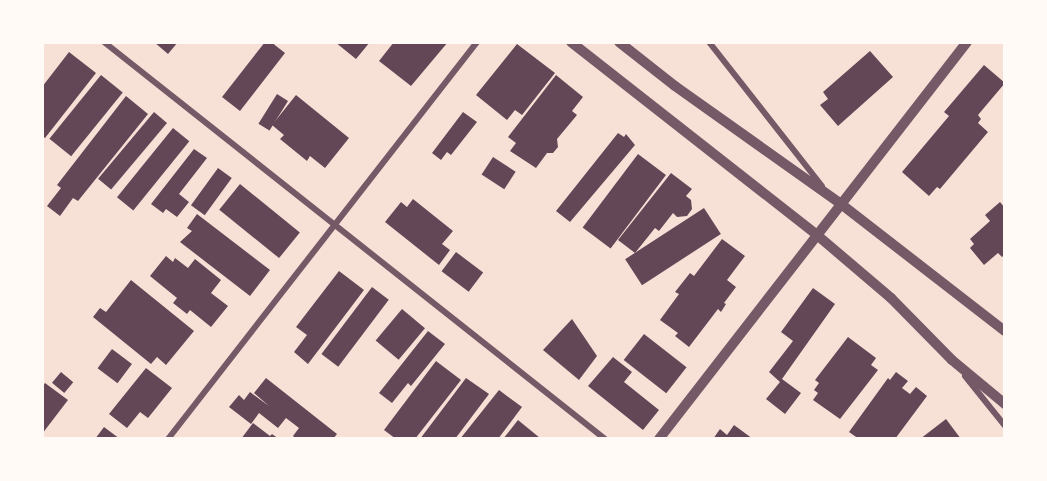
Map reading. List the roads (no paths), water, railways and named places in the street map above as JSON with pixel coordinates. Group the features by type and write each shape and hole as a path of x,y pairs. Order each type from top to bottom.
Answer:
{"street":[{"path":"104,42 605,439"},
{"path":"168,439 477,42"},
{"path":"571,42 817,235 891,298 952,360 1005,404"},
{"path":"619,42 675,86 841,204 1005,331"},
{"path":"709,42 830,196"},
{"path":"659,439 967,42"},
{"path":"952,360 1005,426"}]}
